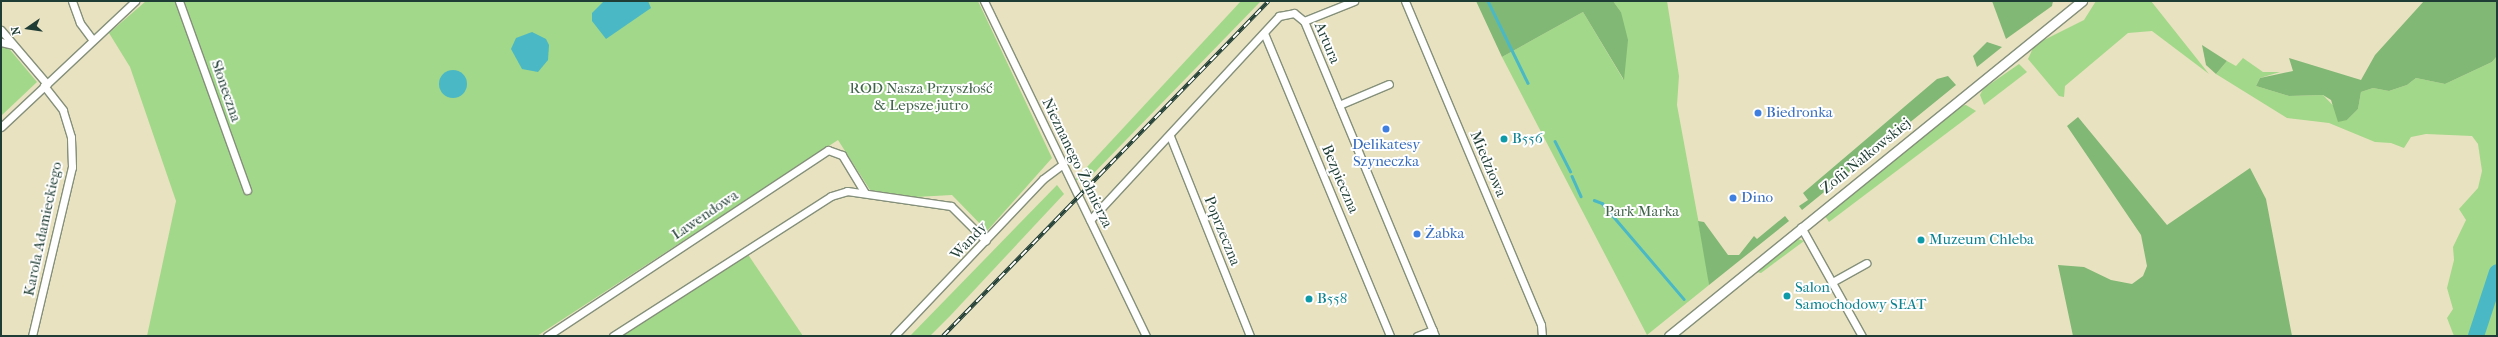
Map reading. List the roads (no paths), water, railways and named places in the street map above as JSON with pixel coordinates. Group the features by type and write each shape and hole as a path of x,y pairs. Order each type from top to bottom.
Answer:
{"street":[{"path":"72,1 80,23 93,40"},
{"path":"1,127 135,1"},
{"name":"Słoneczna","path":"179,1 247,190"},
{"name":"Nieznanego Żołnierza","path":"984,1 1146,336"},
{"path":"1304,21 1354,1"},
{"name":"Miedziowa","path":"1406,1 1541,325 1542,336"},
{"name":"Zofii Nałkowskiej","path":"1669,336 1801,227 2082,1"},
{"name":"Artura","path":"1090,220 1170,136 1264,33 1285,12 1294,12 1304,21 1434,333"},
{"name":"Karola Adamieckiego","path":"1,30 46,85 63,110 71,136 72,167 32,336"},
{"name":"Bezpieczna","path":"1264,33 1390,336"},
{"path":"1,42 12,45"},
{"path":"1340,105 1389,84"},
{"name":"Poprzeczna","path":"1170,136 1250,336"},
{"name":"Lawendowa","path":"547,336 828,150 842,155 865,193"},
{"name":"Wandy","path":"894,336 986,241 1043,179 1063,164"},
{"path":"613,336 831,196 847,191 951,206 986,241"},
{"path":"1801,227 1834,281 1862,336"},
{"path":"1834,281 1866,263"},
{"path":"1417,336 1434,333"}],"water":[{"path":"604,1 648,1 651,8 606,39 592,21 592,13"},
{"path":"532,32 546,39 549,45 548,60 538,72 522,69 511,49 516,38"},
{"path":"453,70 463,74 467,84 463,94 453,98 443,94 439,84 443,74"}],"waterway":[{"path":"1488,1 1528,83"},
{"path":"1555,141 1570,171"},
{"path":"1572,176 1581,196"},
{"path":"1594,200 1602,203 1684,299"},
{"path":"2476,336 2497,272"}],"railway":[{"path":"943,336 1269,1"}],"place":[{"name":"Biedronka","path":"1758,113"},
{"name":"Delikatesy Szyneczka","path":"1386,129"},
{"name":"B556","path":"1504,139"},
{"name":"Dino","path":"1733,198"},
{"name":"Żabka","path":"1417,234"},
{"name":"Muzeum Chleba","path":"1921,240"},
{"name":"Salon Samochodowy SEAT","path":"1787,296"},
{"name":"B558","path":"1309,299"}],"park label":[{"name":"ROD Nasza Przyszłość & Lepsze jutro","path":"921,96"},
{"name":"Park Marka","path":"1642,212"}]}
